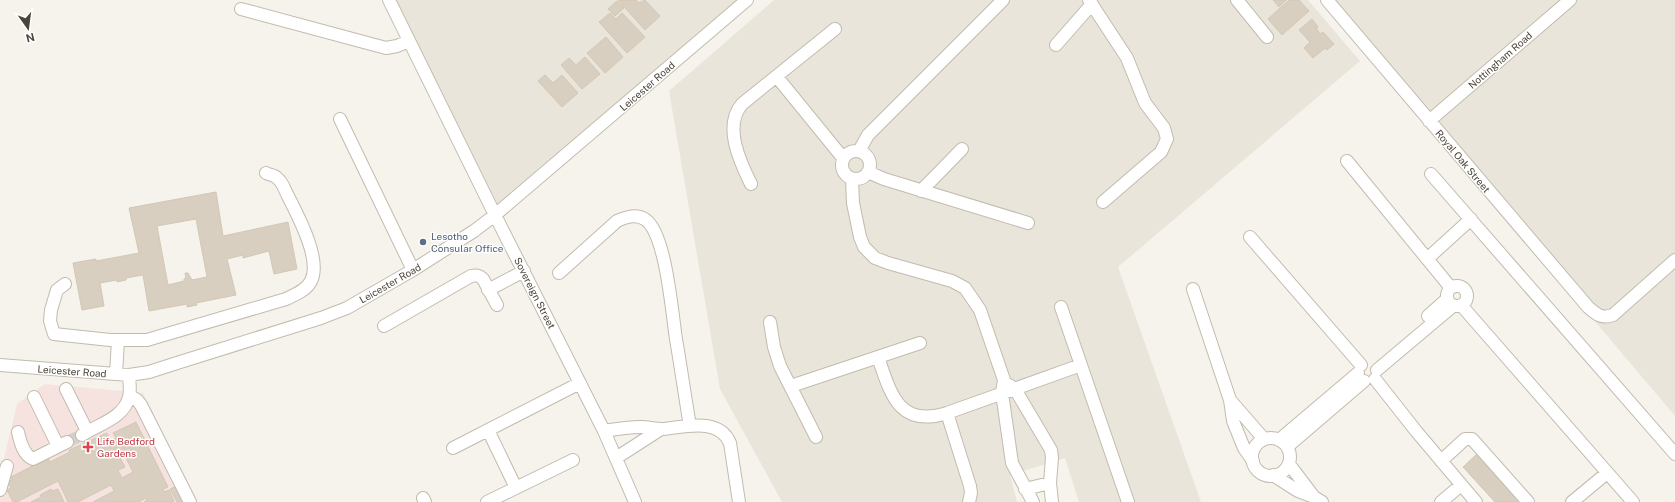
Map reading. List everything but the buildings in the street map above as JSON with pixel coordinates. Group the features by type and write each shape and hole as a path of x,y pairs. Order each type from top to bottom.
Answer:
{"street":[{"name":"Sovereign Street","path":"389,0 604,431 635,502"},
{"name":"Leicester Road","path":"0,366 129,375 149,372 321,318 347,308 413,270 474,231 495,215 747,0"},
{"path":"859,151 868,136 1003,0"},
{"path":"1237,0 1267,37"},
{"name":"Royal Oak Street","path":"1327,0 1588,307 1598,316 1603,317 1613,314 1620,309 1675,260"},
{"name":"Nottingham Road","path":"1429,120 1570,0"},
{"path":"1056,45 1090,2 1127,58 1145,103 1164,128 1167,139 1161,152 1103,202"},
{"path":"241,9 386,48 397,46 409,41"},
{"path":"750,184 740,162 733,124 736,111 742,104 835,29"},
{"path":"777,77 844,158"},
{"path":"340,119 413,270"},
{"path":"921,191 962,149"},
{"path":"853,151 859,151 865,154 869,159 870,166 868,172 864,177 858,179 852,179 846,176 842,170 841,164 844,158 848,153 853,151"},
{"path":"1347,161 1427,259 1453,300 1631,501"},
{"path":"868,172 921,191 1028,222"},
{"path":"65,284 57,290 51,310 50,321 54,334 114,340 147,340 286,299 302,291 311,281 313,266 309,241 302,222 277,177 266,174"},
{"path":"1431,174 1675,454"},
{"path":"852,179 852,203 860,237 864,247 875,258 952,281 965,288 980,310 1004,380 1002,393 1011,458 1025,489 1033,502"},
{"path":"559,272 617,221 627,217 638,216 646,220 653,229 665,266 690,426"},
{"path":"1427,259 1471,219"},
{"path":"1250,237 1368,372 1441,462 1476,502"},
{"path":"488,290 524,271"},
{"path":"384,326 470,276 480,276 497,305"},
{"path":"1193,289 1230,400 1233,421 1244,448 1256,468 1262,473 1273,475 1298,492 1318,500"},
{"path":"1283,443 1453,300"},
{"path":"1061,307 1128,502"},
{"path":"770,322 777,357 816,437"},
{"path":"112,374 114,340"},
{"path":"791,386 920,343"},
{"path":"878,357 894,399 907,412 916,416 929,417 947,413 1081,365"},
{"path":"66,390 84,433 119,414 130,396 129,375"},
{"path":"1004,380 1015,389 1051,450 1052,458 1050,483 1052,502"},
{"path":"453,448 580,383"},
{"path":"130,396 137,400 141,405 190,502"},
{"path":"18,432 24,451 33,459 63,444 34,397"},
{"path":"1230,400 1264,439"},
{"path":"947,413 970,486 971,493 969,502"},
{"path":"604,431 641,427 660,429 702,425 713,427 721,431 728,438 732,454 739,502"},
{"path":"616,458 660,429"},
{"path":"488,430 516,488"},
{"path":"1253,461 1254,448 1264,439 1272,438 1283,443 1290,455 1289,464 1282,472 1273,475"},
{"path":"1441,462 1465,439 1472,439 1528,502"},
{"path":"487,502 573,460"},
{"path":"1289,464 1318,500"},
{"path":"0,490 7,466"},
{"path":"1572,502 1607,473"},
{"path":"1025,489 1050,483"},
{"path":"1441,502 1461,485"}],"shaded area":[{"path":"388,0 747,0 495,215"},
{"path":"774,0 1308,0 1360,61 1118,267 1201,502 1079,502 1065,458 1010,475 1017,502 782,502 720,389 669,91"},
{"path":"1323,0 1675,0 1675,416"},
{"name":"Life Bedford Gardens","path":"45,384 143,393 197,502 0,502 0,475 17,404"}],"tunnel":[{"path":"67,442 82,435"}],"place":[{"name":"Lesotho Consular Office","path":"423,242"},
{"name":"Life Bedford Gardens","path":"88,447"}]}
